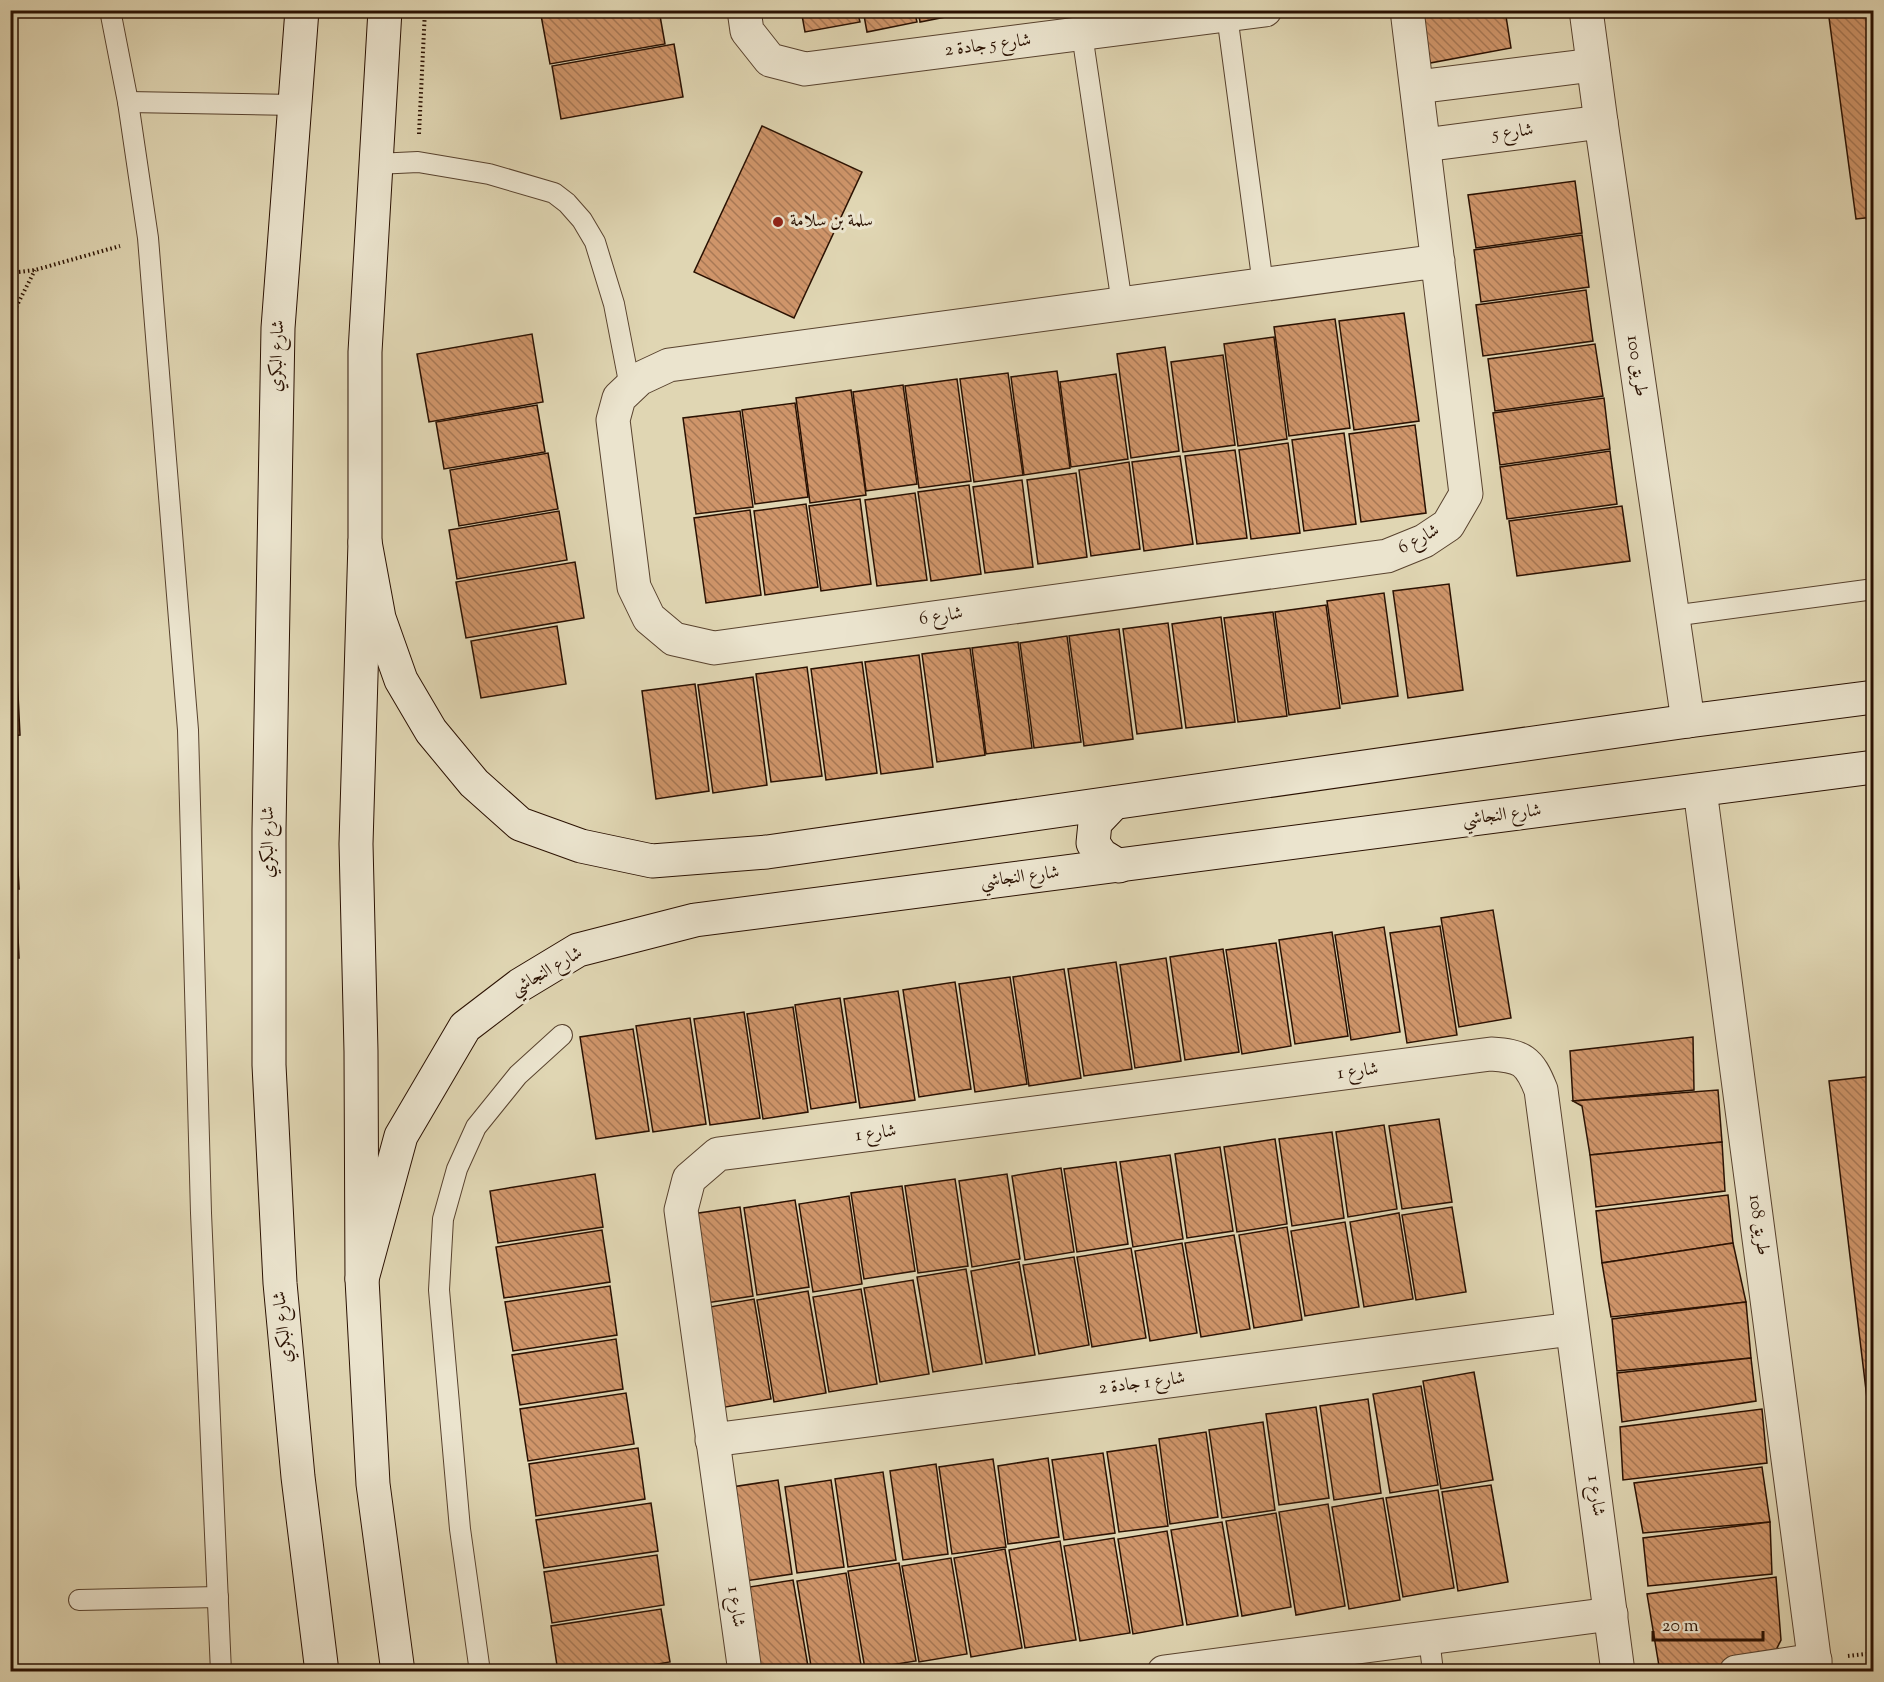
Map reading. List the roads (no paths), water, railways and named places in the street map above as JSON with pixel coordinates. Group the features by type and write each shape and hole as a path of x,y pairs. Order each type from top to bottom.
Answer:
{"street":[{"name":"شارع البكري","path":"302,10 278,328 269,818 269,1065 280,1283 298,1477 322,1671"},
{"path":"385,10 365,352 365,542 356,844 361,1051 362,1279 373,1484 398,1671"},
{"name":"شارع 5 جادة 2","path":"744,10 747,31 770,60 806,69 1264,10"},
{"path":"1407,10 1438,261"},
{"name":"طريق 100","path":"1586,10 1688,721"},
{"path":"1417,87 1593,65"},
{"name":"شارع 5","path":"1424,145 1601,122"},
{"name":"شارع 6","path":"1438,261 1466,494 1448,525 1424,541 1387,556 714,648 674,639 649,618 634,586 613,420 619,398 630,387 639,379 669,365 1438,261"},
{"path":"365,542 379,618 401,680 431,731 474,783 520,824 581,846 652,861 767,852 1688,721 1874,697"},
{"name":"شارع النجاشي","path":"362,1279 401,1136 465,1027 520,985 579,950 695,920 1874,767"},
{"name":"طريق 108","path":"1700,790 1816,1666 1736,1671"},
{"path":"1114,803 1095,823 1093,843 1101,855 1119,866"},
{"name":"شارع 1","path":"745,1671 681,1210 689,1179 718,1154 1479,1056 1513,1055 1524,1062 1534,1073 1541,1089 1618,1671"},
{"name":"شارع 1 جادة 2","path":"712,1440 1572,1329"},
{"path":"1164,1671 1611,1614"}],"lane":[{"path":"110,10 128,102 148,238 188,730 201,1214 221,1671"},
{"path":"1227,15 1263,285"},
{"path":"1082,34 1122,304"},
{"path":"128,102 295,105"},
{"path":"376,164 418,162 489,174 554,194 567,203 582,220 595,242 614,304 630,387"},
{"path":"1672,616 1874,589"},
{"path":"480,1671 460,1529 439,1290 443,1219 457,1169 476,1127 518,1075 562,1035"},
{"path":"79,1600 218,1597"},
{"path":"1429,1638 1433,1671"}],"place":[{"name":"سلمة بن سلامة","path":"778,222"}]}
